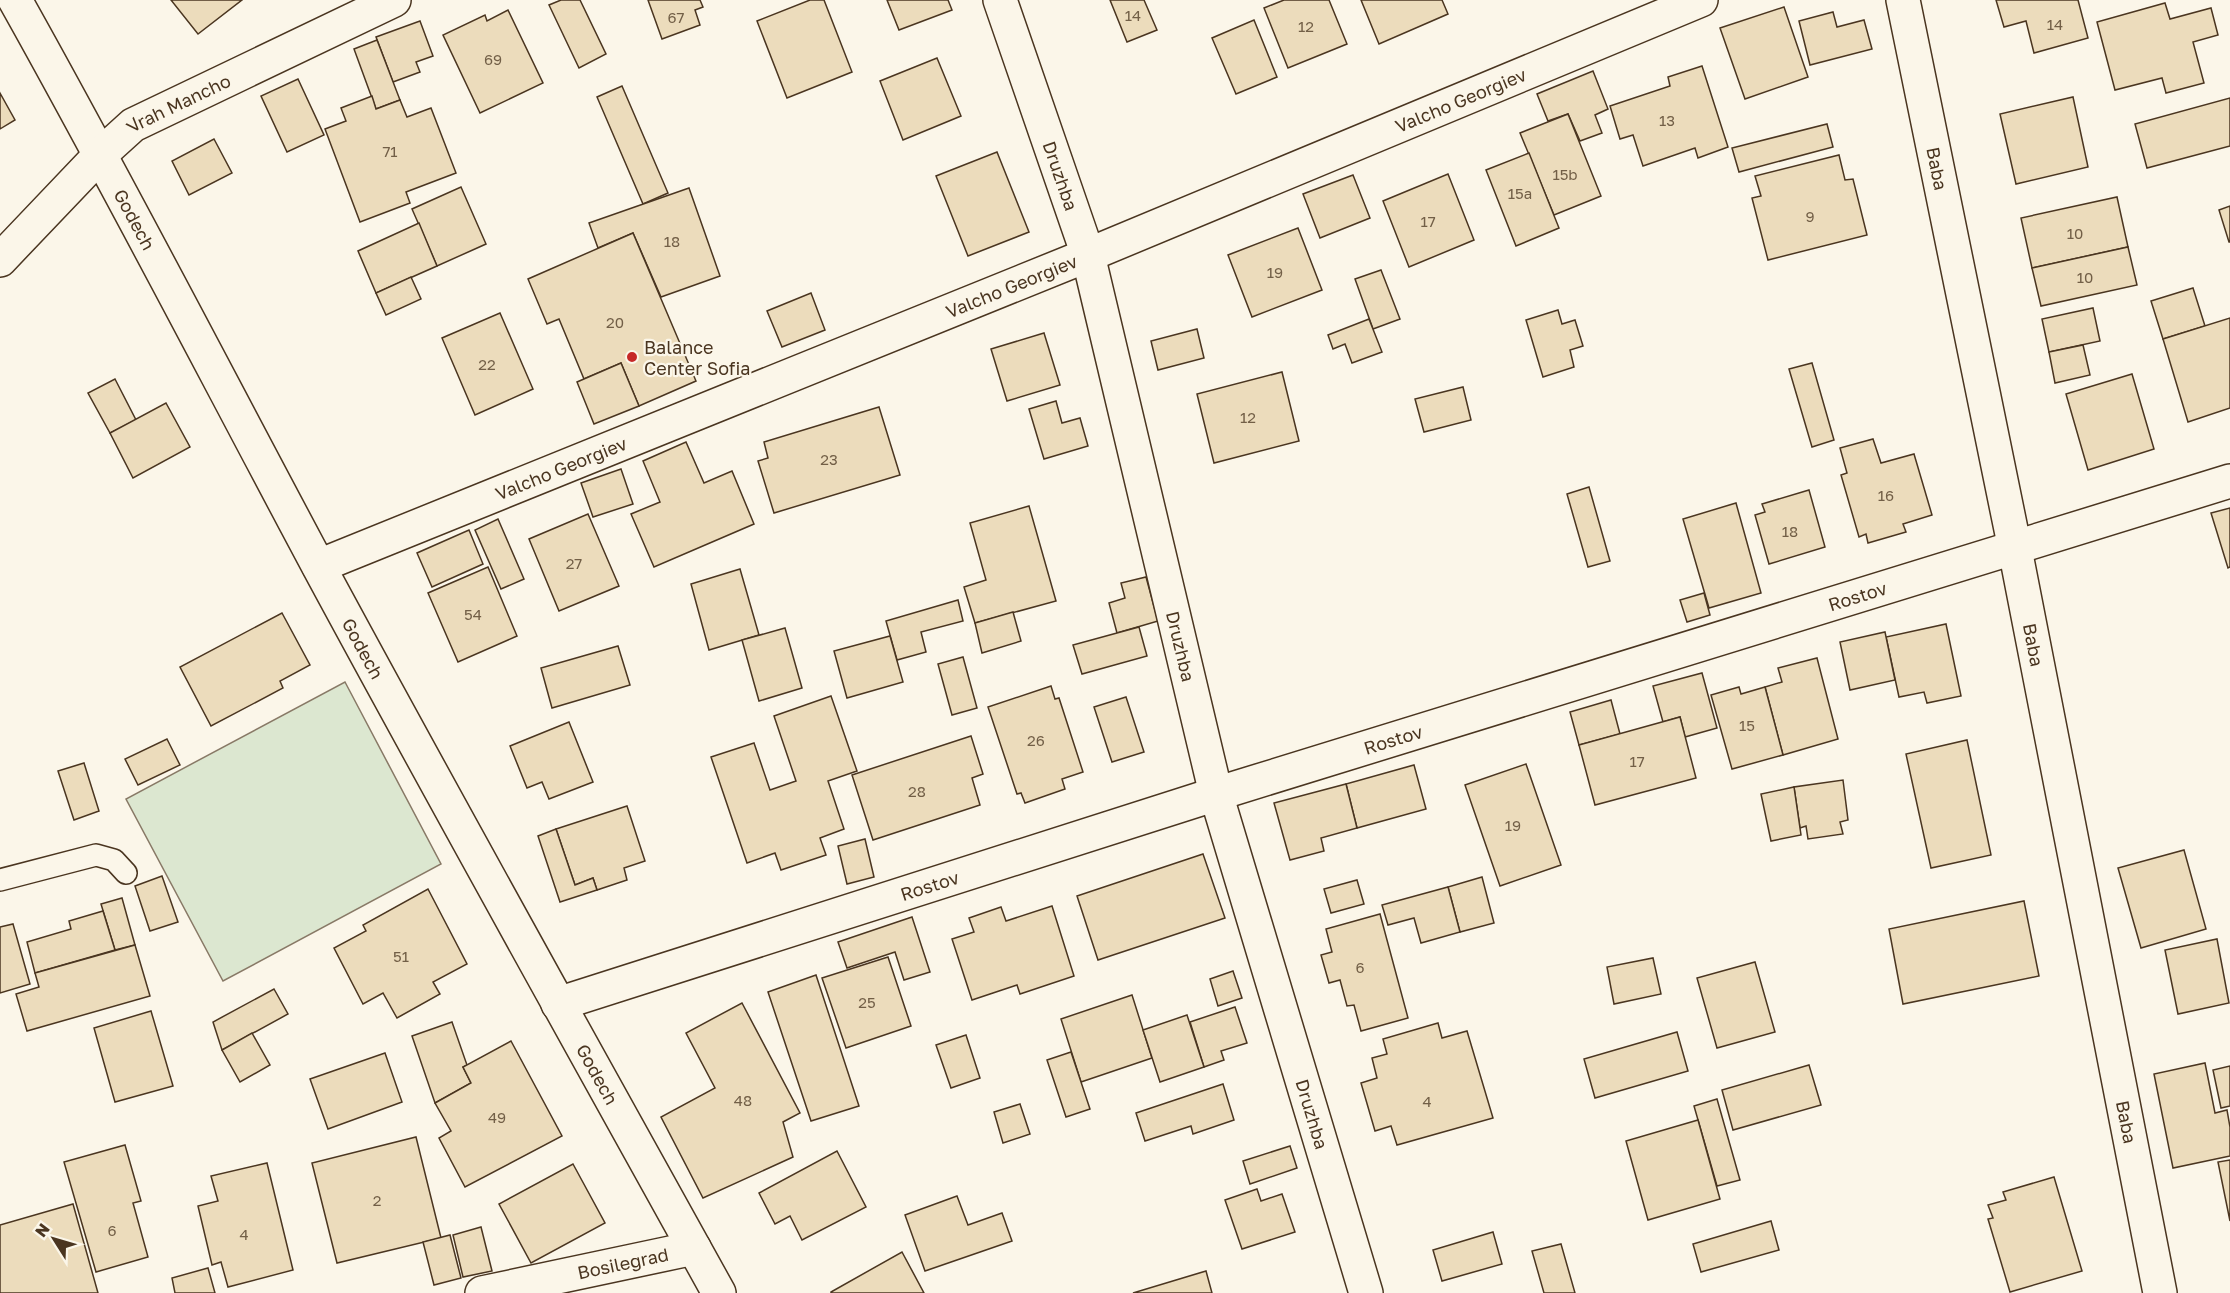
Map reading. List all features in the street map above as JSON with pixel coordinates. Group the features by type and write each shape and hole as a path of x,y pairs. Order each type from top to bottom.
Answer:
{"street":[{"name":"Godech","path":"15,0 101,153 318,566 718,1293"},
{"name":"Vrah Mancho","path":"0,260 101,153 133,125 394,0"},
{"name":"Druzhba","path":"1000,0 1088,255 1216,794 1366,1293"},
{"name":"Valcho Georgiev","path":"318,566 1088,255 1701,0"},
{"name":"Baba","path":"1903,0 2014,549 2160,1293"},
{"name":"Rostov","path":"558,1004 1216,794 2230,481"},
{"name":"Bosilegrad","path":"482,1293 694,1248"}],"lane":[{"path":"0,880 96,855 114,860 126,873"}],"green space":[{"path":"345,682 441,864 223,981 126,799"}],"building":[{"path":"171,0 242,0 198,34"},
{"path":"561,0 580,0 606,54 579,68 549,5"},
{"path":"648,0 700,0 703,7 695,10 700,25 662,39"},
{"path":"810,0 824,0 852,72 787,98 757,21"},
{"path":"887,0 948,0 952,10 899,30"},
{"path":"1110,0 1144,0 1157,30 1127,42"},
{"path":"1284,0 1329,0 1347,44 1288,68 1264,8"},
{"path":"1361,0 1442,0 1448,14 1379,44"},
{"path":"1996,0 2078,0 2088,38 2034,53 2026,21 2004,27"},
{"path":"2165,3 2170,19 2211,8 2218,35 2193,42 2204,83 2166,93 2162,78 2115,90 2097,22"},
{"path":"1784,7 1808,77 1745,99 1720,28"},
{"path":"508,10 543,83 480,113 443,35 485,15 487,21"},
{"path":"1833,12 1837,27 1864,20 1872,49 1810,65 1799,21"},
{"path":"1254,20 1277,77 1236,94 1212,38"},
{"path":"420,21 433,56 416,62 420,72 393,82 376,37"},
{"path":"377,40 400,100 376,109 354,49"},
{"path":"937,58 961,116 903,140 880,81"},
{"path":"1702,66 1728,147 1698,158 1695,148 1643,166 1633,135 1620,139 1610,106 1670,86 1668,77"},
{"path":"1593,71 1608,109 1595,115 1602,133 1580,141 1568,114 1548,121 1537,94"},
{"path":"298,79 324,135 287,152 261,96"},
{"path":"622,86 668,193 643,204 597,97"},
{"path":"0,93 15,120 0,129"},
{"path":"372,96 376,109 400,100 407,117 431,108 456,173 406,192 410,203 360,222 325,129 346,121 341,108"},
{"path":"2073,97 2088,167 2016,184 2000,114"},
{"path":"2230,98 2230,146 2147,168 2135,124"},
{"path":"1568,114 1601,196 1554,215 1520,133"},
{"path":"1827,124 1833,147 1739,172 1732,148"},
{"path":"214,139 232,173 189,195 172,161"},
{"path":"997,152 1029,232 968,256 936,176"},
{"path":"1529,153 1559,228 1516,246 1486,170"},
{"path":"1839,155 1845,180 1853,179 1867,235 1768,260 1752,198 1761,196 1755,176"},
{"path":"1448,174 1474,240 1409,267 1383,201"},
{"path":"1353,175 1370,218 1320,238 1303,194"},
{"path":"461,187 486,244 437,266 412,209"},
{"path":"689,188 720,276 661,297 633,233 598,248 589,223"},
{"path":"2117,197 2128,247 2032,268 2021,218"},
{"path":"2230,206 2230,242 2229,242 2219,210"},
{"path":"419,223 437,266 376,293 358,251"},
{"path":"1298,228 1322,290 1252,317 1228,255"},
{"path":"633,233 696,381 639,406 621,363 584,379 559,319 547,324 528,279"},
{"path":"2128,247 2137,285 2041,306 2032,268"},
{"path":"1381,270 1400,319 1373,329 1355,279"},
{"path":"411,277 421,299 386,315 376,293"},
{"path":"2193,288 2205,326 2163,339 2151,301"},
{"path":"811,293 825,330 782,347 767,311"},
{"path":"2093,308 2100,341 2049,352 2042,319"},
{"path":"1558,310 1562,324 1575,320 1583,346 1570,350 1574,367 1543,377 1526,320"},
{"path":"500,313 533,389 475,415 442,338"},
{"path":"2230,318 2230,408 2188,422 2163,339"},
{"path":"1369,319 1382,352 1352,363 1345,344 1333,349 1328,335"},
{"path":"1197,329 1204,358 1158,370 1151,341"},
{"path":"1044,333 1060,385 1007,401 991,349"},
{"path":"2083,345 2090,375 2055,383 2049,352"},
{"path":"621,363 639,406 594,424 577,382"},
{"path":"1812,363 1834,440 1812,447 1789,369"},
{"path":"1282,372 1299,441 1214,463 1197,394"},
{"path":"2132,374 2154,449 2088,470 2066,394"},
{"path":"115,379 136,420 110,433 88,393"},
{"path":"1463,387 1471,420 1424,432 1415,399"},
{"path":"1056,401 1062,423 1080,418 1088,446 1044,459 1029,409"},
{"path":"166,403 190,447 133,478 110,433"},
{"path":"879,407 900,475 774,513 758,461 768,458 764,442"},
{"path":"1873,439 1881,463 1914,454 1932,515 1903,524 1906,532 1868,543 1866,534 1859,537 1841,475 1847,473 1840,448"},
{"path":"686,442 704,483 732,471 754,524 654,567 631,514 660,502 643,461"},
{"path":"621,469 633,504 593,517 581,483"},
{"path":"1589,487 1610,561 1588,567 1567,494"},
{"path":"1809,490 1825,547 1769,564 1755,515 1765,512 1762,504"},
{"path":"1736,503 1761,593 1709,608 1683,519"},
{"path":"1029,506 1056,601 975,623 964,587 986,580 970,523"},
{"path":"2230,508 2230,567 2228,568 2211,513"},
{"path":"588,514 619,586 559,611 529,539"},
{"path":"498,519 524,579 501,589 475,530"},
{"path":"469,530 483,564 432,587 417,553"},
{"path":"488,567 517,636 458,662 428,593"},
{"path":"740,569 759,635 709,650 691,584"},
{"path":"1146,577 1158,621 1117,633 1109,603 1125,598 1121,583"},
{"path":"1704,593 1710,615 1687,622 1680,600"},
{"path":"958,600 963,621 921,632 926,652 897,660 886,621"},
{"path":"1013,612 1021,641 982,653 975,623"},
{"path":"282,613 310,665 280,681 283,688 211,726 180,667"},
{"path":"1946,624 1961,696 1927,703 1924,692 1899,697 1886,637"},
{"path":"1139,627 1147,656 1082,674 1073,645"},
{"path":"785,628 802,688 759,701 742,640"},
{"path":"1885,632 1895,680 1850,690 1840,642"},
{"path":"890,636 903,682 847,698 834,651"},
{"path":"618,646 630,685 552,708 541,668"},
{"path":"963,657 977,708 952,715 938,664"},
{"path":"1817,658 1838,739 1783,755 1765,687 1782,682 1778,668"},
{"path":"1702,673 1717,728 1685,737 1680,717 1663,722 1653,686"},
{"path":"1051,686 1055,699 1059,698 1083,772 1062,779 1065,789 1025,803 1021,793 1017,794 988,707"},
{"path":"1739,687 1741,694 1765,687 1783,755 1732,769 1711,695"},
{"path":"831,696 857,771 828,781 844,829 820,838 826,855 781,870 775,853 747,863 711,757 754,743 770,790 796,781 774,716"},
{"path":"1126,697 1144,752 1112,762 1094,707"},
{"path":"1611,700 1620,734 1579,745 1570,712"},
{"path":"1680,717 1696,778 1595,805 1579,745"},
{"path":"569,722 593,782 549,799 542,782 527,788 510,746"},
{"path":"971,736 983,774 972,778 980,805 873,840 852,775"},
{"path":"167,739 180,765 138,785 125,759"},
{"path":"1967,740 1991,855 1931,868 1906,754"},
{"path":"84,763 99,811 74,820 58,771"},
{"path":"1526,764 1561,865 1500,886 1465,785"},
{"path":"1414,765 1426,809 1357,828 1346,784"},
{"path":"1843,780 1848,820 1840,822 1843,834 1808,839 1806,826 1800,828 1794,787"},
{"path":"1346,784 1357,828 1321,838 1324,851 1290,860 1274,803"},
{"path":"1794,787 1801,835 1771,841 1761,794"},
{"path":"627,806 645,861 624,868 627,880 597,890 593,878 575,885 556,829"},
{"path":"556,829 575,885 593,878 597,890 560,902 538,836"},
{"path":"865,839 874,877 847,884 838,846"},
{"path":"2184,850 2206,929 2141,948 2118,868"},
{"path":"1203,854 1225,918 1098,960 1077,896"},
{"path":"162,876 178,922 150,931 135,886"},
{"path":"1482,877 1494,923 1460,932 1448,887"},
{"path":"1357,880 1364,904 1331,913 1324,889"},
{"path":"1448,887 1460,932 1421,943 1414,918 1388,925 1382,905"},
{"path":"428,889 467,964 433,982 440,994 397,1018 383,993 363,1004 334,948 366,931 363,925"},
{"path":"122,898 135,945 115,950 101,904"},
{"path":"2024,901 2039,976 1903,1004 1889,929"},
{"path":"1052,906 1074,976 1020,994 1017,985 972,1000 952,939 974,932 969,918 1001,907 1006,921"},
{"path":"103,911 115,950 35,973 27,942 71,929 69,921"},
{"path":"1380,914 1408,1018 1361,1031 1354,1005 1347,1006 1340,980 1329,983 1321,955 1332,952 1326,929"},
{"path":"912,917 930,972 904,980 895,952 847,968 838,942"},
{"path":"13,924 30,984 0,993 0,927"},
{"path":"2217,939 2229,1003 2178,1014 2165,950"},
{"path":"135,945 150,996 27,1031 16,994 39,987 35,973"},
{"path":"888,957 911,1026 846,1048 822,978"},
{"path":"1653,958 1661,994 1614,1004 1607,967"},
{"path":"1755,962 1775,1032 1717,1048 1697,978"},
{"path":"1233,971 1242,998 1218,1006 1210,979"},
{"path":"816,975 859,1106 811,1121 768,992"},
{"path":"274,989 288,1014 222,1050 213,1022"},
{"path":"1132,995 1152,1058 1081,1082 1061,1019"},
{"path":"742,1003 800,1113 783,1122 793,1157 703,1198 661,1117 715,1088 686,1033"},
{"path":"1235,1007 1247,1043 1221,1051 1224,1060 1204,1067 1190,1022"},
{"path":"151,1011 173,1086 115,1102 94,1028"},
{"path":"1187,1015 1204,1067 1160,1082 1143,1030"},
{"path":"452,1022 467,1065 463,1067 471,1083 435,1103 412,1036"},
{"path":"1438,1023 1442,1038 1467,1031 1493,1118 1397,1145 1391,1126 1375,1131 1361,1083 1377,1078 1372,1058 1387,1054 1383,1039"},
{"path":"1677,1032 1688,1071 1595,1098 1584,1059"},
{"path":"252,1033 270,1065 240,1082 222,1050"},
{"path":"966,1035 980,1078 951,1088 936,1045"},
{"path":"511,1041 562,1136 465,1187 439,1138 451,1131 435,1103 471,1083 463,1067"},
{"path":"1071,1052 1090,1109 1066,1117 1047,1060"},
{"path":"385,1053 402,1102 328,1129 310,1079"},
{"path":"2205,1063 2215,1113 2227,1110 2230,1127 2230,1156 2173,1168 2154,1074"},
{"path":"1809,1065 1821,1105 1733,1130 1722,1090"},
{"path":"2230,1066 2230,1106 2221,1108 2213,1070"},
{"path":"1223,1084 1234,1120 1193,1134 1191,1126 1145,1141 1136,1113"},
{"path":"1717,1099 1740,1180 1717,1186 1694,1106"},
{"path":"1020,1104 1030,1134 1003,1143 994,1112"},
{"path":"1698,1120 1720,1199 1648,1220 1626,1141"},
{"path":"416,1137 441,1238 337,1263 312,1163"},
{"path":"125,1145 141,1201 133,1203 148,1257 96,1272 64,1162"},
{"path":"1290,1146 1297,1168 1250,1184 1243,1161"},
{"path":"837,1151 866,1207 802,1240 790,1216 775,1224 759,1193"},
{"path":"2230,1160 2230,1221 2218,1162"},
{"path":"267,1163 293,1270 228,1287 221,1262 212,1265 198,1206 218,1201 211,1176"},
{"path":"573,1164 605,1223 531,1263 499,1204"},
{"path":"2054,1177 2082,1271 2010,1292 1988,1219 1993,1218 1988,1205 2006,1200 2003,1192"},
{"path":"1257,1189 1261,1201 1282,1194 1295,1232 1242,1249 1225,1200"},
{"path":"957,1196 968,1225 1002,1213 1012,1241 925,1271 905,1215"},
{"path":"73,1204 98,1293 0,1293 0,1225"},
{"path":"1771,1221 1779,1250 1701,1272 1693,1244"},
{"path":"481,1227 492,1271 463,1277 453,1235"},
{"path":"1493,1232 1502,1264 1442,1281 1433,1250"},
{"path":"450,1235 461,1278 434,1285 423,1242"},
{"path":"1561,1244 1575,1293 1544,1293 1532,1251"},
{"path":"902,1252 924,1293 831,1293 831,1292"},
{"path":"208,1268 215,1293 175,1293 172,1278"},
{"path":"1206,1271 1212,1293 1133,1293"}],"place":[{"name":"Balance Center Sofia","path":"632,357"}]}
